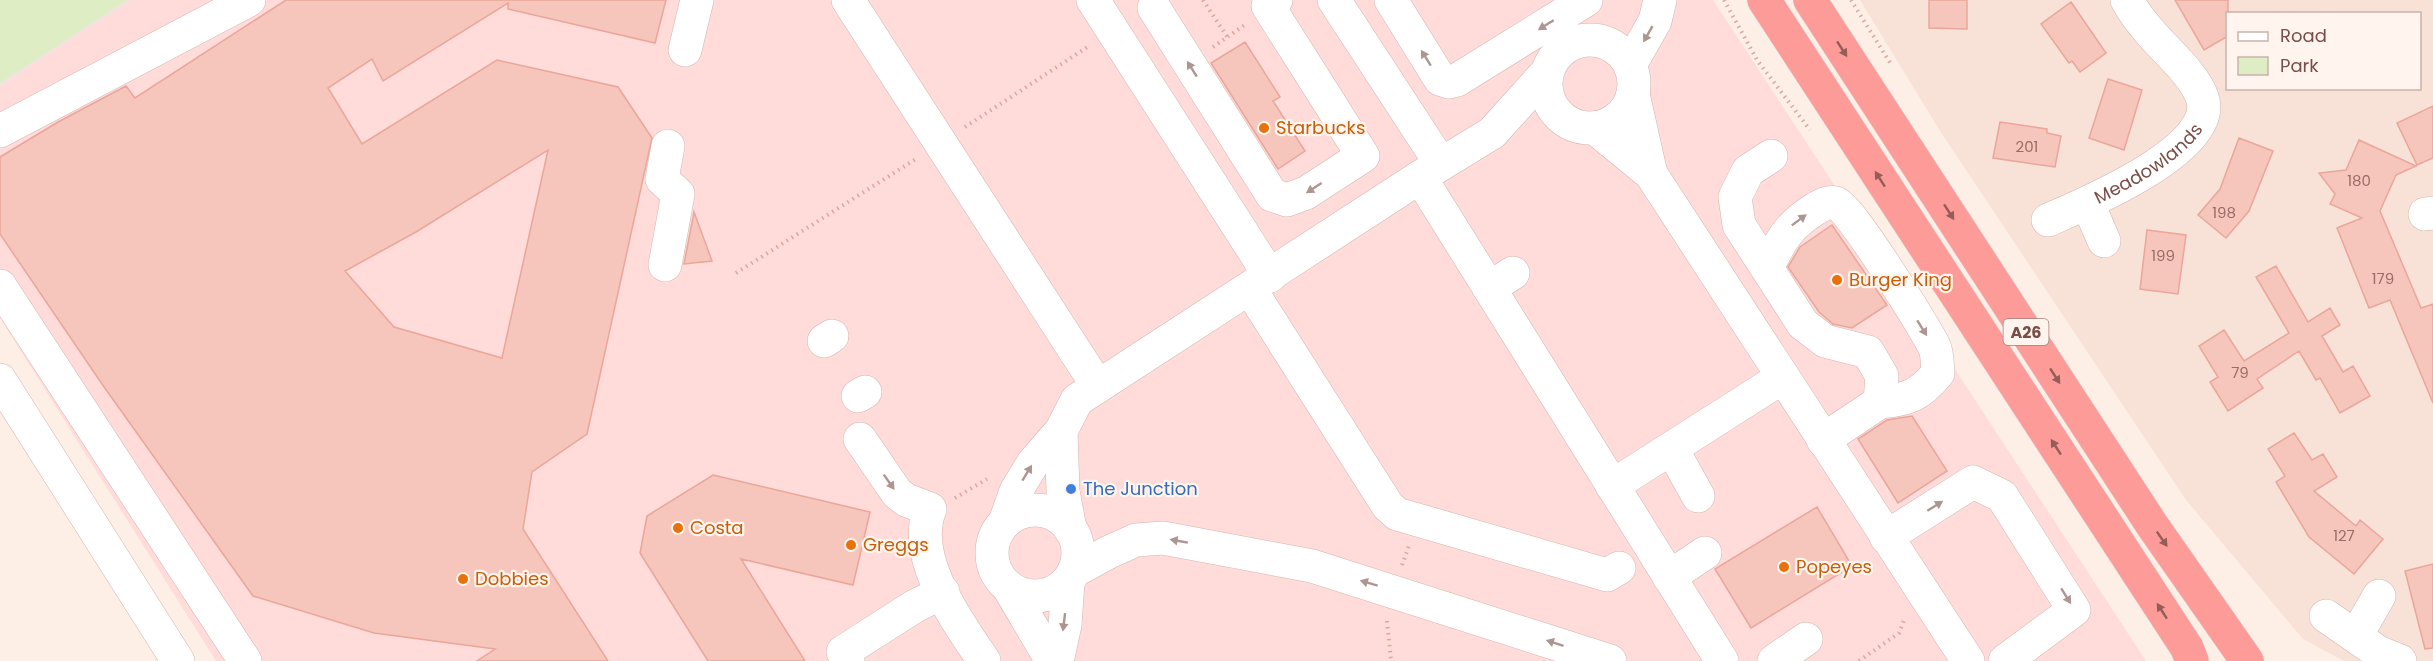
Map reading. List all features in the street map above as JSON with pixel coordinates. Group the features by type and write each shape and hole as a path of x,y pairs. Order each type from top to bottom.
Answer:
{"highway":[{"name":"A26","path":"1764,0 2180,638 2192,661"},
{"name":"A26","path":"1810,0 2152,525 2247,661"}],"street":[{"path":"0,131 249,0"},
{"path":"686,50 698,0"},
{"path":"848,0 1097,385"},
{"path":"1093,0 1388,506 1396,514 1607,575 1618,568"},
{"path":"1334,0 1387,19 1440,79 1449,82 1458,80 1586,0"},
{"path":"1595,128 1617,118 1627,108 1631,80 1655,21 1660,0"},
{"name":"Meadowlands","path":"2048,220 2088,204 2136,179 2182,146 2194,133 2203,114 2204,101 2196,85 2144,26 2127,0"},
{"path":"1114,33 1160,4 1189,63 1272,195 1287,200 1306,193 1364,156 1272,3"},
{"path":"1387,19 1430,170 1534,336 1612,486 1722,661"},
{"path":"1651,174 1631,80 1623,54 1612,45 1599,41 1573,42 1552,59 1545,85 1548,98 1562,118 1572,124 1595,128 1651,174 1968,661"},
{"path":"1052,661 996,570 992,548 996,534 1005,522 1016,491 1033,463 1061,431 1077,400 1097,385 1260,283 1430,170 1492,133 1547,72"},
{"path":"1492,133 1562,118"},
{"path":"665,266 678,194 662,179 668,146"},
{"path":"1771,156 1748,171 1735,197 1739,225 1803,324 1825,341 1868,352 1882,376 1880,402"},
{"path":"1767,268 1785,233 1797,220 1826,203 1837,203 1845,209 1865,237 1935,349 1938,374 1925,389 1904,400 1880,402 1823,440"},
{"name":"Meadowlands","path":"2088,204 2104,241"},
{"path":"0,286 245,661"},
{"path":"1612,486 1783,377"},
{"path":"0,380 178,661"},
{"path":"1061,431 1063,491 1070,529"},
{"path":"860,439 897,493 906,500 930,509 924,533 926,552 943,592 984,661"},
{"path":"1672,448 1698,496"},
{"path":"1886,537 1973,482 2002,496 2074,610 2005,661"},
{"path":"1005,522 1017,514 1032,510 1046,512 1060,518 1070,529 1077,542 1078,557 1071,576 1065,625 1057,661"},
{"path":"1009,588 1020,594 1039,596 1058,590 1071,576 1109,552 1136,540 1163,538 1312,566 1610,661"},
{"path":"1670,577 1705,553"},
{"path":"848,661 843,652 915,606 943,592"},
{"path":"2356,636 2379,596"},
{"path":"2326,616 2378,652 2400,661"},
{"path":"1774,661 1806,639"}],"path":[{"path":"1203,0 1228,38"},
{"path":"1189,63 1228,38 1272,3"},
{"path":"1859,661 1899,633 1918,587"},
{"path":"1387,614 1391,660 1394,661"}],"shaded area":[{"path":"127,0 131,0 0,86 0,83"},
{"name":"The Junction","path":"131,0 1713,0 2146,661 216,661 0,318 0,86"},
{"path":"1860,0 2433,0 2433,661 2344,661 2303,639 2186,500 1940,131"}],"green space":[{"path":"0,0 127,0 0,83"}],"building":[{"path":"286,0 666,0 655,43 508,9 508,3 383,81 372,59 328,88 362,144 497,60 618,87 652,138 587,434 532,472 523,529 608,661 477,661 495,649 374,633 253,596 102,384 0,234 0,157 58,122 126,86 135,98","holes":["548,150 502,358 394,327 345,271 416,232"]},
{"path":"1929,0 1967,0 1967,29 1929,28"},
{"path":"2175,0 2228,0 2226,37 2204,50"},
{"path":"2071,2 2106,53 2080,72 2072,61 2069,63 2041,24"},
{"name":"Starbucks","path":"1245,42 1280,97 1273,101 1305,151 1278,169 1211,63"},
{"path":"2108,79 2142,90 2124,150 2089,138"},
{"path":"2433,106 2433,158 2417,165 2397,123"},
{"path":"2000,122 2047,129 2047,133 2061,136 2055,167 1993,158"},
{"path":"2239,138 2273,151 2249,211 2226,238 2198,215 2220,189"},
{"path":"2359,140 2416,166 2396,175 2380,211 2421,308 2433,304 2433,403 2390,300 2369,308 2337,228 2362,218 2330,204 2335,194 2319,173 2346,170"},
{"path":"694,212 712,261 684,264"},
{"name":"Burger King","path":"1832,225 1887,305 1852,328 1833,324 1819,312 1788,267 1800,247"},
{"path":"2147,230 2186,235 2178,294 2140,289"},
{"path":"2276,266 2308,322 2330,308 2340,325 2322,336 2343,372 2353,366 2370,396 2340,413 2320,378 2316,380 2299,351 2257,379 2263,388 2228,411 2210,382 2218,377 2199,346 2224,330 2244,361 2289,333 2256,277"},
{"path":"1912,416 1947,471 1898,503 1858,439 1887,420"},
{"path":"2294,433 2312,460 2323,454 2337,477 2314,491 2356,526 2360,520 2383,539 2354,574 2309,537 2276,482 2285,476 2268,449"},
{"path":"713,475 870,512 853,585 741,559 805,661 708,661 640,553 647,516"},
{"name":"Popeyes","path":"1817,507 1852,566 1751,628 1715,569"},
{"path":"2433,564 2433,648 2425,649 2405,571"}],"place":[{"name":"Starbucks","path":"1264,128"},
{"name":"Burger King","path":"1837,280"},
{"name":"The Junction","path":"1071,489"},
{"name":"Costa","path":"678,528"},
{"name":"Greggs","path":"851,545"},
{"name":"Popeyes","path":"1784,567"},
{"name":"Dobbies","path":"463,579"}]}
